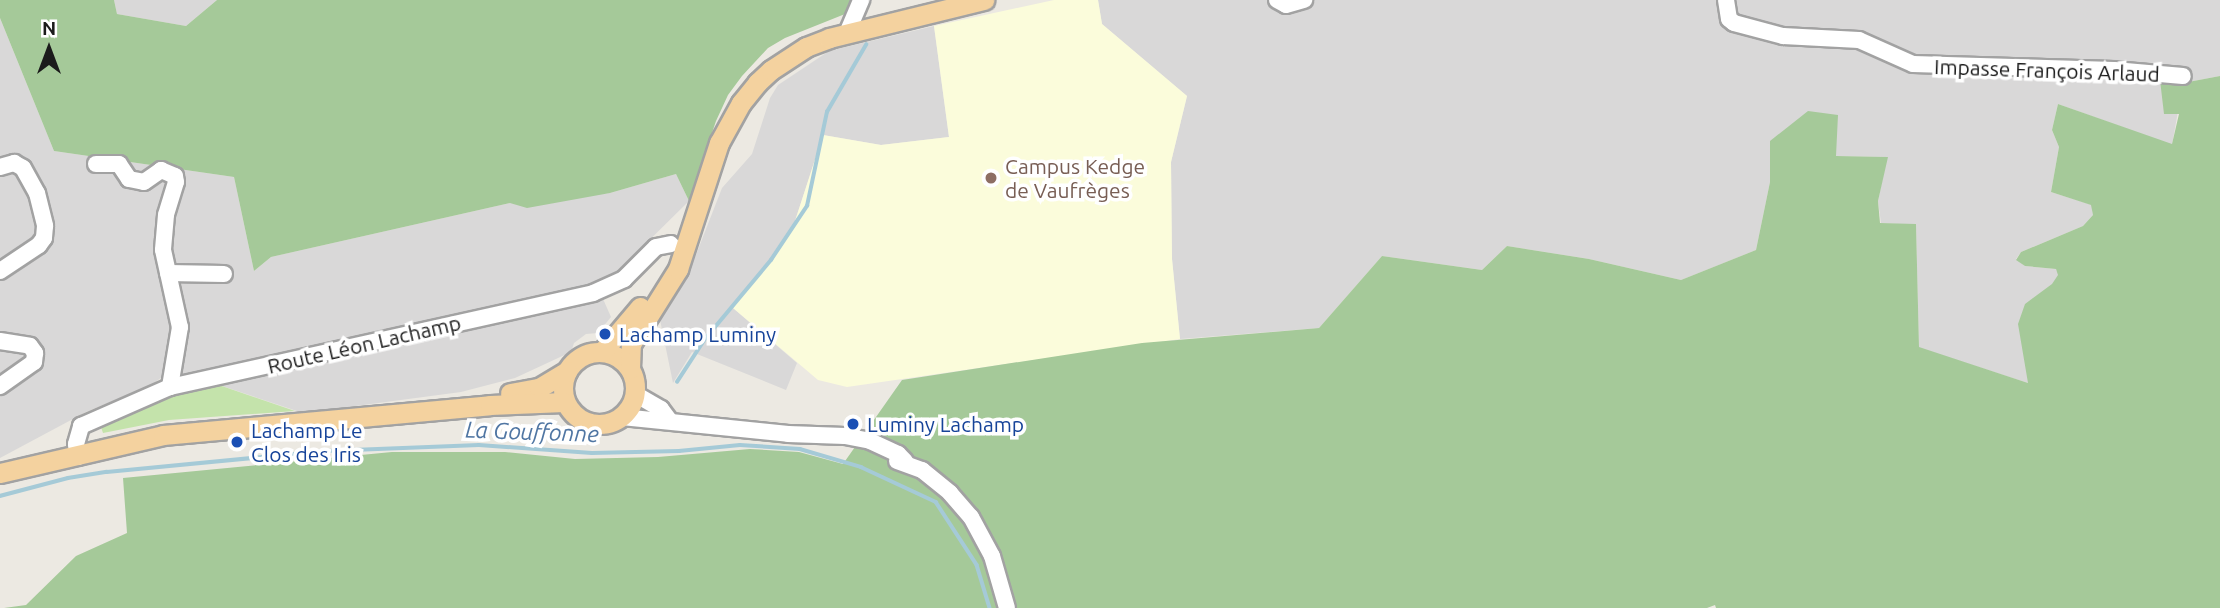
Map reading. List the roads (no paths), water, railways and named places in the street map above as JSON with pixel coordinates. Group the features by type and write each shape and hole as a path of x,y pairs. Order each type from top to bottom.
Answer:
{"main road":[{"path":"567,371 563,384 565,402 578,418 590,424 607,424 622,417 631,407 635,394 630,369 631,344 664,294 678,245 719,143 741,103 771,70 806,47 848,31 984,0"},
{"path":"603,352 678,245"},
{"path":"368,415 534,389 567,371 582,356 603,352 613,355 630,369"},
{"path":"0,474 163,435 368,415 565,402"}],"street":[{"path":"848,31 861,0"},
{"path":"1276,0 1286,5 1304,0"},
{"name":"Impasse François Arlaud","path":"1726,0 1729,19 1734,23 1783,36 1860,40 1913,64 2115,70 2183,76"},
{"path":"0,167 14,163 29,176 37,193 45,226 44,238 38,245 0,271"},
{"path":"96,164 119,164 129,179 144,182 161,170 175,176 176,182 166,215 163,250 180,327 170,387"},
{"name":"Route Léon Lachamp","path":"78,457 76,444 81,426 170,387 593,293 624,279 656,247 678,245"},
{"path":"168,273 224,274"},
{"path":"0,341 30,346 35,353 34,362 0,386"},
{"path":"635,394 661,409 670,421"},
{"path":"622,417 845,436 870,441 898,454 938,482 971,517 992,556 1007,608"}],"waterway":[{"path":"677,382 705,339 771,260 807,206 827,112 866,45"},
{"name":"La Gouffonne","path":"0,496 68,478 107,472 327,451 479,445 592,453 679,451 740,445 800,449 861,467 936,502 977,565 990,608"}],"place":[{"name":"Campus Kedge de Vaufrèges","path":"991,178"},
{"name":"Lachamp Luminy","path":"605,334"},
{"name":"Luminy Lachamp","path":"853,424"},
{"name":"Lachamp Le Clos des Iris","path":"237,442"}]}
